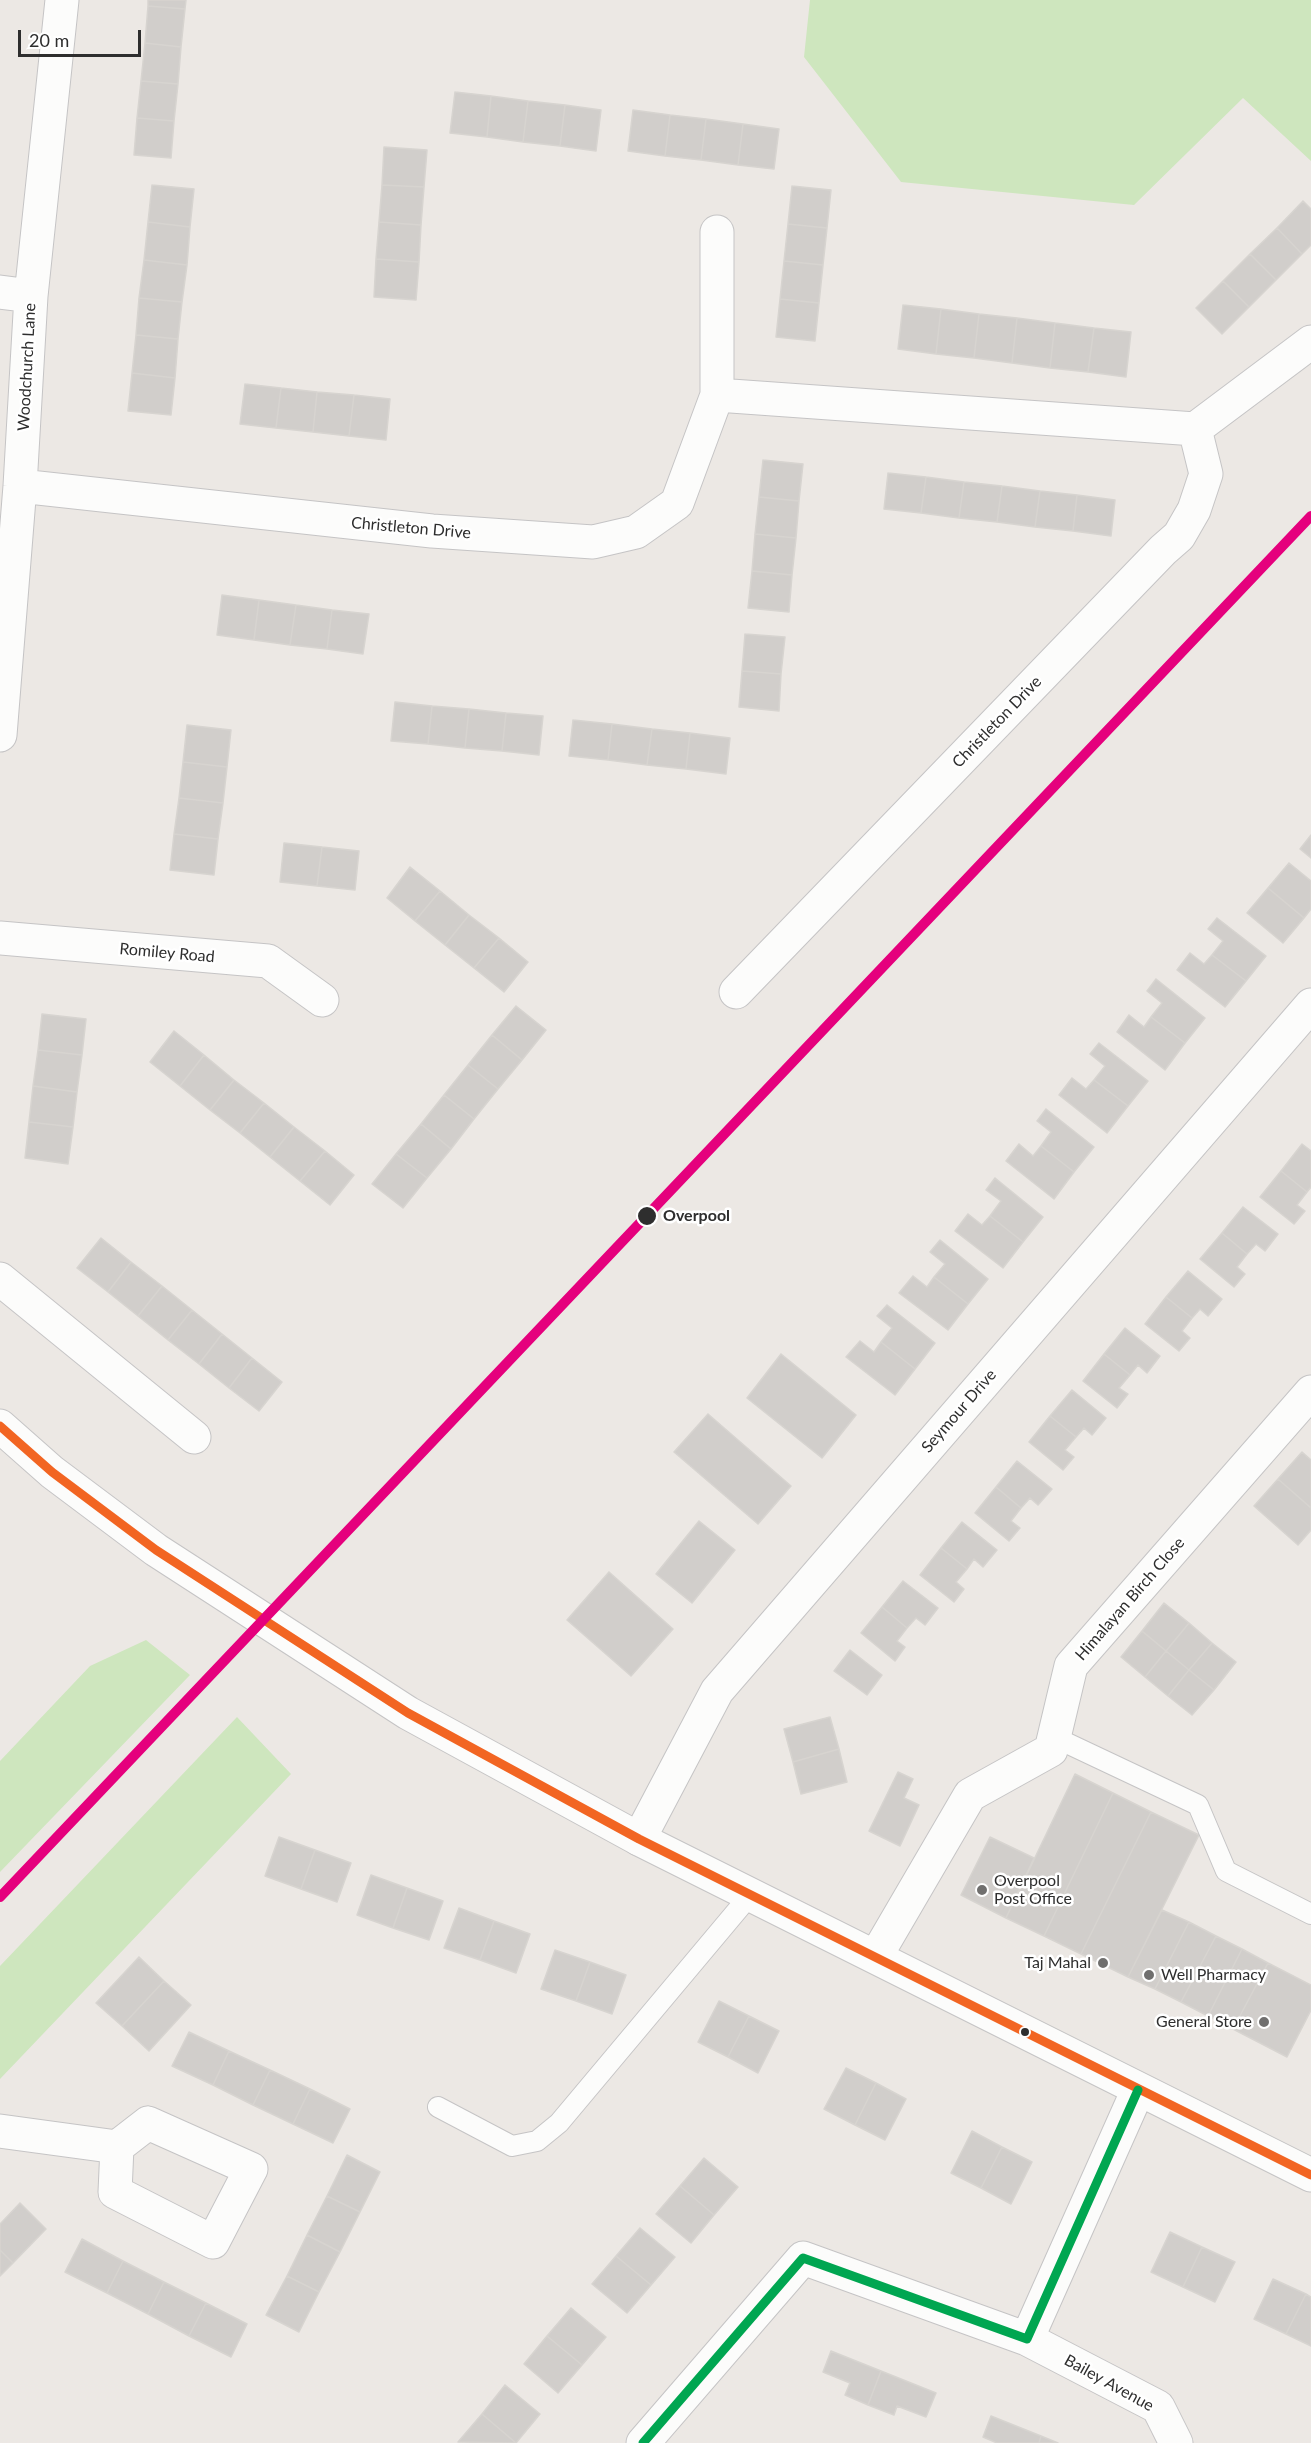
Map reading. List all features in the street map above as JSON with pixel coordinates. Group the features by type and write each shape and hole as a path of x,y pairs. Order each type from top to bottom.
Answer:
{"street":[{"name":"Woodchurch Lane","path":"0,735 20,486 16,294 62,0"},
{"name":"Christleton Drive","path":"20,486 432,531 593,542 636,532 678,503 717,395 717,232"},
{"path":"717,395 1195,429 1311,342"},
{"name":"Christleton Drive","path":"736,992 1179,536 1194,510 1206,474 1195,429"},
{"name":"Romiley Road","path":"0,938 268,962 322,1000"},
{"name":"Seymour Drive","path":"639,1839 717,1691 1311,1005"},
{"path":"0,1279 194,1437"},
{"name":"Himalayan Birch Close","path":"876,1956 970,1794 1051,1750 1071,1666 1311,1392"},
{"path":"0,1426 52,1472 156,1550 408,1713 639,1839 876,1956 1138,2091 1311,2175"},
{"path":"1027,2339 1138,2091"},
{"path":"0,2132 117,2147"},
{"name":"Bailey Avenue","path":"643,2443 803,2258 1027,2339 1158,2407 1176,2443"}],"lane":[{"path":"1054,1737 1198,1805 1226,1871 1311,1914"},
{"path":"438,2107 512,2146 537,2141 559,2123 752,1894"}],"green space":[{"path":"810,0 1311,0 1311,161 1243,98 1134,205 901,182 804,57"},
{"path":"146,1640 190,1675 0,1872 0,1761 90,1666"},
{"path":"237,1717 291,1774 0,2079 0,1966"}],"building":[{"path":"148,0 186,0 185,9 148,6"},
{"path":"148,6 185,9 181,47 145,43"},
{"path":"145,43 181,47 178,84 141,81"},
{"path":"141,81 178,84 174,121 137,118"},
{"path":"455,92 491,96 487,137 450,133"},
{"path":"491,96 528,101 523,142 487,137"},
{"path":"528,101 565,105 560,146 523,142"},
{"path":"565,105 601,110 596,151 560,146"},
{"path":"633,110 670,115 665,156 628,151"},
{"path":"670,115 706,119 701,160 665,156"},
{"path":"137,118 174,121 171,158 134,155"},
{"path":"706,119 743,124 738,165 701,160"},
{"path":"743,124 779,129 774,169 738,165"},
{"path":"384,147 427,150 424,187 382,185"},
{"path":"152,185 194,189 190,227 148,222"},
{"path":"382,185 424,187 421,225 379,222"},
{"path":"792,186 831,190 827,228 788,224"},
{"path":"1303,201 1311,209 1311,245 1302,254 1277,228"},
{"path":"148,222 190,227 187,265 144,260"},
{"path":"379,222 421,225 419,262 376,259"},
{"path":"788,224 827,228 823,265 784,261"},
{"path":"1277,228 1302,254 1276,280 1250,254"},
{"path":"1250,254 1276,280 1249,307 1223,281"},
{"path":"376,259 419,262 416,300 374,297"},
{"path":"144,260 187,265 182,302 139,298"},
{"path":"784,261 823,265 819,303 780,299"},
{"path":"1223,281 1249,307 1222,334 1196,308"},
{"path":"139,298 182,302 178,339 136,335"},
{"path":"780,299 819,303 815,341 776,337"},
{"path":"903,305 941,309 936,354 898,349"},
{"path":"941,309 979,314 974,358 936,354"},
{"path":"979,314 1017,318 1012,363 974,358"},
{"path":"1017,318 1055,323 1050,368 1012,363"},
{"path":"1055,323 1094,328 1088,372 1050,368"},
{"path":"1094,328 1131,332 1126,377 1088,372"},
{"path":"136,335 178,339 175,378 132,373"},
{"path":"132,373 175,378 171,415 128,411"},
{"path":"245,384 281,388 276,428 240,424"},
{"path":"281,388 317,392 313,432 276,428"},
{"path":"317,392 354,395 349,436 313,432"},
{"path":"354,395 390,399 386,440 349,436"},
{"path":"763,460 803,464 799,501 759,497"},
{"path":"888,473 926,477 921,513 884,509"},
{"path":"926,477 964,482 959,518 921,513"},
{"path":"964,482 1002,486 997,522 959,518"},
{"path":"1002,486 1040,491 1035,527 997,522"},
{"path":"1040,491 1077,495 1073,531 1035,527"},
{"path":"1077,495 1115,500 1111,536 1073,531"},
{"path":"759,497 799,501 796,538 755,534"},
{"path":"755,534 796,538 792,575 752,571"},
{"path":"752,571 792,575 789,612 748,608"},
{"path":"222,595 259,600 254,640 217,635"},
{"path":"259,600 296,605 290,645 254,640"},
{"path":"296,605 332,610 327,649 290,645"},
{"path":"332,610 369,614 363,654 327,649"},
{"path":"745,634 785,637 781,674 742,671"},
{"path":"742,671 781,674 779,711 739,707"},
{"path":"395,702 432,706 428,744 391,741"},
{"path":"432,706 469,709 465,748 428,744"},
{"path":"469,709 506,713 502,751 465,748"},
{"path":"506,713 543,716 539,755 502,751"},
{"path":"573,720 612,724 608,760 569,756"},
{"path":"612,724 652,729 647,765 608,760"},
{"path":"187,725 231,730 227,767 183,762"},
{"path":"652,729 690,733 686,769 647,765"},
{"path":"690,733 730,738 726,774 686,769"},
{"path":"183,762 227,767 223,803 179,798"},
{"path":"179,798 223,803 218,839 174,834"},
{"path":"174,834 218,839 214,875 170,870"},
{"path":"1311,835 1311,858 1300,849"},
{"path":"284,843 322,847 317,886 280,882"},
{"path":"322,847 359,851 355,890 317,886"},
{"path":"1289,863 1311,881 1311,909 1304,918 1268,888"},
{"path":"410,867 440,891 415,921 387,898"},
{"path":"1268,888 1304,918 1283,943 1247,913"},
{"path":"440,891 469,915 445,945 415,921"},
{"path":"469,915 499,938 474,968 445,945"},
{"path":"1217,918 1266,956 1246,981 1212,955 1223,941 1208,929"},
{"path":"499,938 528,962 504,992 474,968"},
{"path":"1190,953 1204,964 1212,955 1246,981 1225,1007 1177,970"},
{"path":"1156,979 1205,1018 1185,1043 1151,1017 1162,1003 1147,991"},
{"path":"516,1006 546,1030 522,1060 492,1035"},
{"path":"42,1014 86,1019 82,1055 38,1050"},
{"path":"1129,1015 1144,1027 1151,1017 1185,1043 1165,1070 1117,1032"},
{"path":"174,1031 204,1055 180,1086 150,1062"},
{"path":"492,1035 522,1060 498,1089 468,1065"},
{"path":"1099,1043 1148,1081 1128,1106 1094,1080 1105,1066 1090,1054"},
{"path":"38,1050 82,1055 77,1092 33,1086"},
{"path":"204,1055 234,1080 210,1110 180,1086"},
{"path":"468,1065 498,1089 474,1119 444,1095"},
{"path":"1072,1078 1086,1089 1094,1080 1128,1106 1107,1133 1059,1095"},
{"path":"234,1080 264,1103 240,1133 210,1110"},
{"path":"33,1086 77,1092 73,1127 29,1122"},
{"path":"444,1095 474,1119 451,1149 421,1124"},
{"path":"264,1103 294,1127 270,1157 240,1133"},
{"path":"1046,1109 1094,1147 1074,1172 1041,1146 1051,1132 1037,1121"},
{"path":"29,1122 73,1127 68,1164 25,1158"},
{"path":"421,1124 451,1149 427,1178 396,1154"},
{"path":"294,1127 325,1151 300,1181 270,1157"},
{"path":"1019,1144 1033,1156 1041,1146 1074,1172 1054,1199 1006,1161"},
{"path":"1302,1144 1311,1151 1311,1187 1307,1192 1281,1171"},
{"path":"325,1151 354,1175 330,1205 300,1181"},
{"path":"396,1154 427,1178 403,1208 372,1184"},
{"path":"1281,1171 1307,1192 1297,1205 1305,1211 1294,1224 1260,1197"},
{"path":"995,1178 1043,1217 1023,1242 990,1216 1001,1201 986,1190"},
{"path":"1243,1207 1278,1234 1265,1251 1256,1244 1247,1254 1222,1233"},
{"path":"968,1214 982,1225 990,1216 1023,1242 1003,1268 955,1231"},
{"path":"1222,1233 1247,1254 1237,1267 1245,1274 1234,1287 1200,1259"},
{"path":"101,1238 131,1262 108,1292 77,1268"},
{"path":"940,1240 988,1279 968,1304 934,1277 945,1264 930,1252"},
{"path":"131,1262 162,1286 138,1316 108,1292"},
{"path":"1188,1271 1222,1299 1208,1316 1200,1309 1192,1318 1166,1297"},
{"path":"913,1276 927,1287 934,1277 968,1304 948,1330 899,1293"},
{"path":"162,1286 192,1310 168,1340 138,1316"},
{"path":"1166,1297 1192,1318 1182,1331 1190,1338 1179,1351 1145,1324"},
{"path":"887,1305 935,1343 915,1369 881,1342 892,1328 877,1316"},
{"path":"192,1310 222,1334 199,1364 168,1340"},
{"path":"1125,1328 1160,1356 1147,1373 1138,1365 1130,1375 1104,1354"},
{"path":"222,1334 252,1358 229,1388 199,1364"},
{"path":"860,1341 874,1352 881,1342 915,1369 895,1395 846,1357"},
{"path":"781,1354 856,1415 822,1458 747,1398"},
{"path":"1104,1354 1130,1375 1119,1388 1128,1394 1117,1408 1083,1381"},
{"path":"252,1358 282,1382 259,1411 229,1388"},
{"path":"1072,1390 1106,1418 1092,1435 1084,1428 1076,1437 1050,1416"},
{"path":"708,1414 791,1486 758,1524 674,1452"},
{"path":"1050,1416 1076,1437 1065,1450 1074,1457 1063,1470 1029,1442"},
{"path":"1302,1452 1311,1460 1311,1508 1278,1479"},
{"path":"1017,1461 1052,1489 1038,1505 1030,1498 1021,1508 996,1487"},
{"path":"1278,1479 1311,1508 1311,1530 1298,1545 1254,1506"},
{"path":"996,1487 1021,1508 1011,1521 1020,1528 1009,1541 975,1513"},
{"path":"699,1521 735,1550 692,1603 656,1574"},
{"path":"962,1522 997,1550 983,1567 974,1559 967,1569 941,1548"},
{"path":"941,1548 967,1569 956,1582 964,1589 954,1602 920,1575"},
{"path":"609,1572 673,1629 631,1676 567,1620"},
{"path":"903,1581 938,1608 925,1625 916,1618 907,1628 882,1607"},
{"path":"1164,1603 1189,1623 1166,1651 1142,1631"},
{"path":"882,1607 907,1628 897,1641 905,1647 895,1661 861,1633"},
{"path":"1189,1623 1212,1643 1189,1670 1166,1651"},
{"path":"1142,1631 1166,1651 1145,1677 1121,1657"},
{"path":"1212,1643 1236,1662 1214,1690 1189,1670"},
{"path":"850,1650 882,1675 867,1695 834,1671"},
{"path":"1166,1651 1189,1670 1168,1696 1145,1677"},
{"path":"1189,1670 1214,1690 1192,1715 1168,1696"},
{"path":"830,1717 839,1749 793,1762 784,1729"},
{"path":"839,1749 847,1782 801,1794 793,1762"},
{"path":"898,1772 913,1779 904,1798 919,1805 900,1846 869,1831"},
{"path":"1075,1774 1113,1793 1044,1936 1006,1918"},
{"path":"1113,1793 1151,1812 1081,1954 1044,1936"},
{"path":"1151,1812 1199,1835 1128,1977 1081,1954"},
{"path":"279,1837 315,1850 301,1889 265,1876"},
{"path":"990,1837 1034,1858 1006,1918 961,1895"},
{"path":"315,1850 351,1863 337,1902 301,1889"},
{"path":"371,1875 407,1888 393,1928 357,1915"},
{"path":"407,1888 443,1901 429,1940 393,1928"},
{"path":"459,1908 494,1921 480,1960 444,1948"},
{"path":"1162,1910 1189,1922 1155,1989 1128,1977"},
{"path":"494,1921 530,1934 516,1973 480,1960"},
{"path":"1189,1922 1216,1936 1181,2002 1155,1989"},
{"path":"1216,1936 1242,1949 1208,2016 1181,2002"},
{"path":"1242,1949 1268,1963 1233,2029 1208,2016"},
{"path":"555,1950 590,1962 576,2001 541,1989"},
{"path":"139,1957 164,1981 122,2026 96,2003"},
{"path":"590,1962 626,1975 612,2014 576,2001"},
{"path":"1268,1963 1311,1985 1311,2010 1287,2057 1233,2029"},
{"path":"164,1981 191,2005 149,2051 122,2026"},
{"path":"719,2001 749,2016 728,2057 698,2042"},
{"path":"749,2016 779,2031 758,2073 728,2057"},
{"path":"189,2032 229,2051 213,2085 172,2066"},
{"path":"229,2051 270,2070 253,2105 213,2085"},
{"path":"846,2068 876,2083 855,2125 824,2109"},
{"path":"270,2070 310,2089 293,2124 253,2105"},
{"path":"876,2083 906,2099 885,2140 855,2125"},
{"path":"310,2089 350,2109 333,2143 293,2124"},
{"path":"972,2131 1002,2147 981,2188 951,2173"},
{"path":"1002,2147 1032,2162 1011,2204 981,2188"},
{"path":"347,2155 380,2172 360,2212 327,2196"},
{"path":"704,2158 738,2187 714,2215 680,2186"},
{"path":"680,2186 714,2215 691,2243 656,2214"},
{"path":"327,2196 360,2212 340,2252 307,2235"},
{"path":"20,2203 46,2229 13,2263 0,2250 0,2224"},
{"path":"640,2228 675,2257 651,2285 616,2256"},
{"path":"1170,2232 1202,2247 1183,2287 1151,2272"},
{"path":"307,2235 340,2252 319,2292 287,2276"},
{"path":"82,2239 123,2261 107,2293 65,2272"},
{"path":"1202,2247 1235,2262 1215,2302 1183,2287"},
{"path":"0,2250 13,2263 0,2276"},
{"path":"616,2256 651,2285 627,2313 592,2284"},
{"path":"123,2261 164,2282 148,2314 107,2293"},
{"path":"287,2276 319,2292 299,2332 266,2315"},
{"path":"1273,2279 1306,2294 1286,2334 1254,2319"},
{"path":"164,2282 206,2303 189,2336 148,2314"},
{"path":"1306,2294 1311,2297 1311,2346 1286,2334"},
{"path":"206,2303 247,2324 231,2357 189,2336"},
{"path":"571,2308 606,2337 582,2365 547,2336"},
{"path":"547,2336 582,2365 558,2393 524,2364"},
{"path":"831,2351 881,2371 868,2405 845,2395 850,2383 823,2372"},
{"path":"881,2371 936,2393 926,2417 897,2406 894,2415 868,2405"},
{"path":"505,2385 540,2414 516,2443 482,2414"},
{"path":"482,2414 516,2443 458,2442"},
{"path":"991,2416 1041,2436 1039,2443 997,2443 983,2437"},
{"path":"1041,2436 1058,2443 1039,2443"}],"transit line":[{"path":"0,1897 1311,516"},
{"path":"0,1426 52,1472 156,1550 408,1713 639,1839 1311,2175"},
{"path":"643,2443 803,2258 1027,2339 1138,2090"}],"place":[{"name":"Overpool","path":"647,1216"},
{"name":"Overpool Post Office","path":"982,1890"},
{"name":"Taj Mahal","path":"1103,1963"},
{"name":"Well Pharmacy","path":"1149,1975"},
{"name":"General Store","path":"1264,2022"}]}
